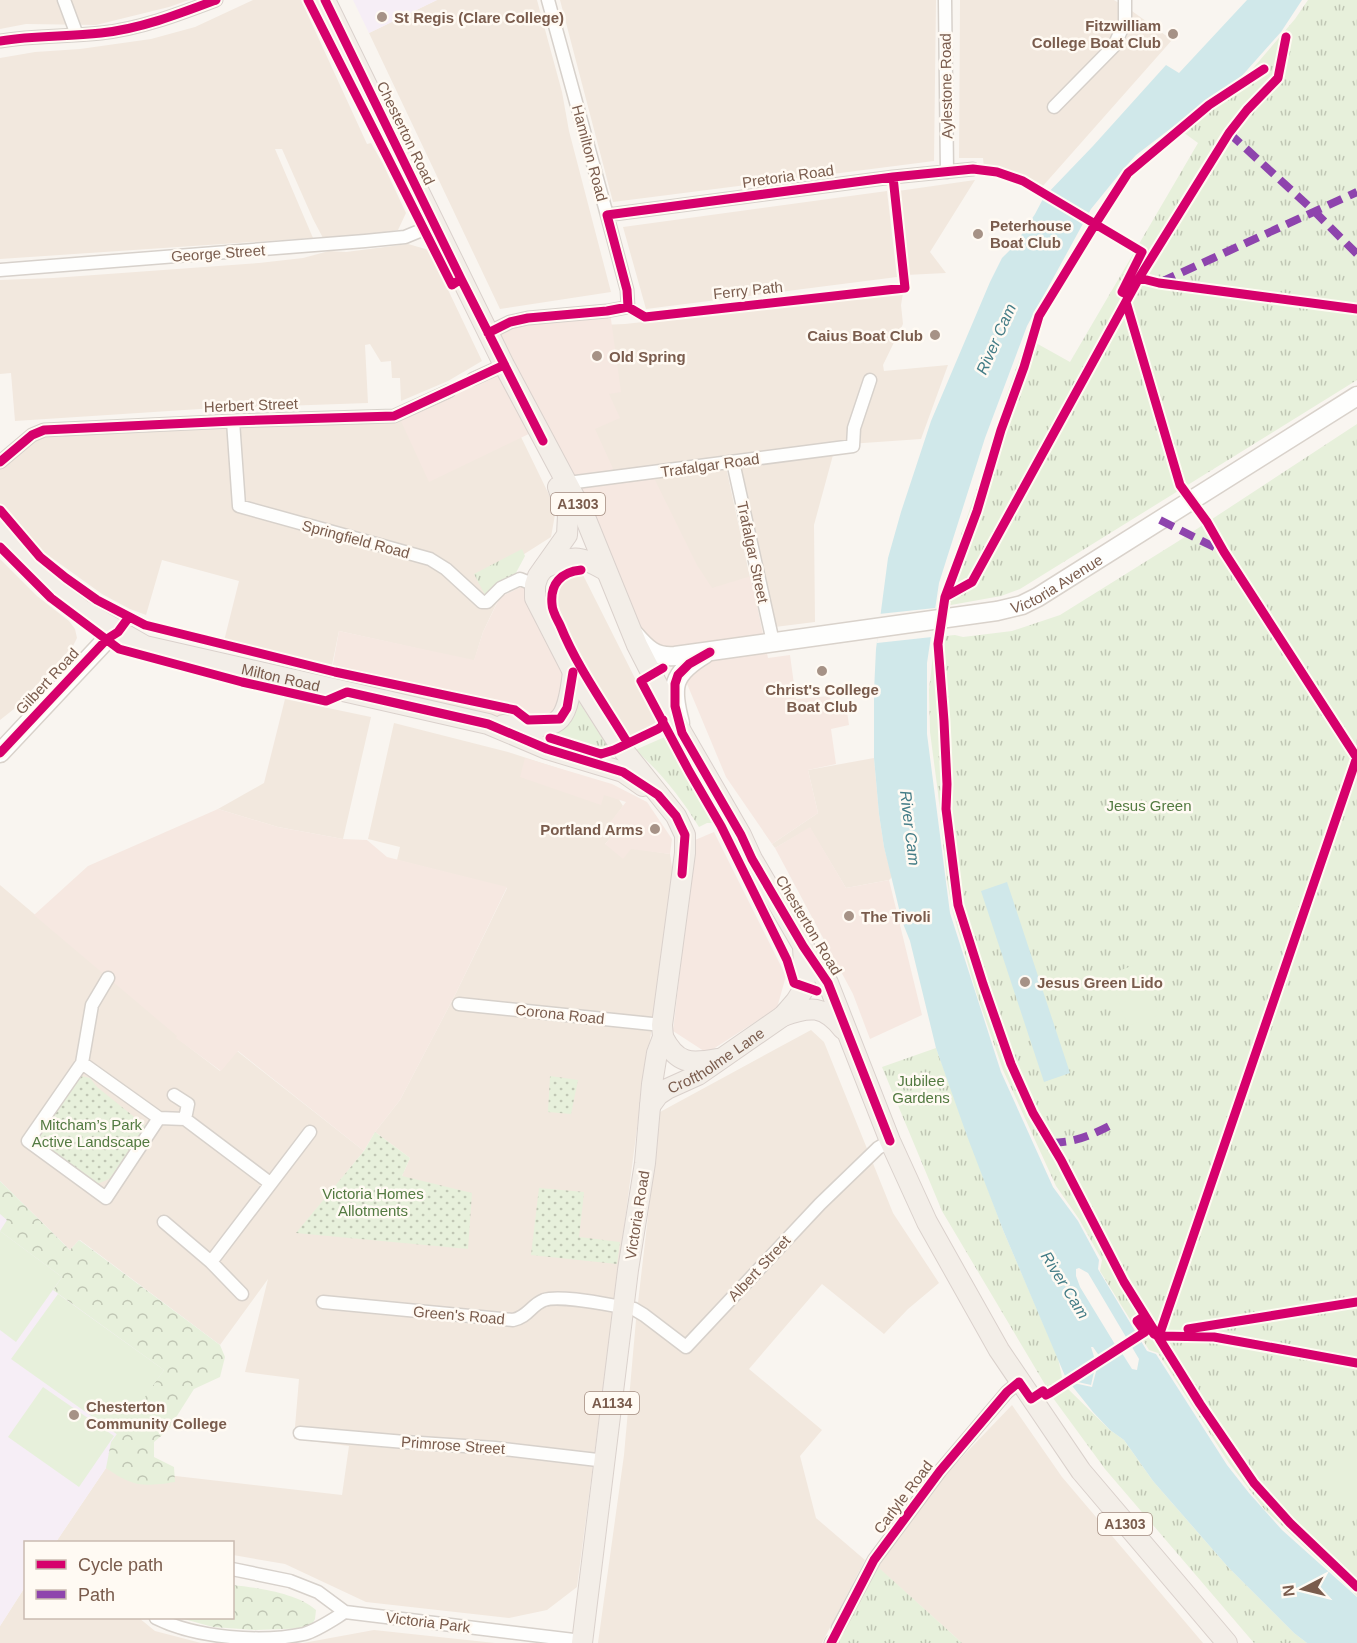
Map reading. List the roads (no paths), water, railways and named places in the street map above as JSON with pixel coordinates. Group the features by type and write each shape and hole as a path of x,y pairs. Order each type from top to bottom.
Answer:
{"main road":[{"name":"Chesterton Road","path":"325,0 434,225 543,441"},
{"name":"A1303","path":"543,441 585,517 605,570"},
{"name":"A1303","path":"539,577 567,535 568,515 543,441"},
{"name":"Milton Road","path":"0,530 41,578 74,604 118,632 145,645 163,651 385,699 488,724 547,749 623,772 658,795"},
{"path":"539,577 567,558 585,559 605,570"},
{"name":"Chesterton Road","path":"605,570 637,645 682,733 802,946 828,983 890,1141 927,1222 1018,1382 1100,1495 1227,1643"},
{"name":"A1134","path":"539,577 535,598 573,672 620,746 658,795"},
{"path":"488,724 547,727 560,719 567,708 573,672"},
{"name":"Victoria Road","path":"582,1642 624,1308 645,1163 650,1106 685,854 684,835 676,816 658,795"},
{"path":"783,1016 804,987 802,946"},
{"name":"A1303","path":"783,1016 803,1009 819,1010 833,1016 850,1038"},
{"name":"Croftholme Lane","path":"650,1106 658,1095 698,1075 783,1016"},
{"path":"662,1031 669,1048 681,1059 696,1063 719,1059"}],"street":[{"path":"64,0 77,35"},
{"path":"0,41 26,36 104,33 184,12 216,0"},
{"name":"Hamilton Road","path":"488,333 510,322 528,318 628,307 627,290 608,215 548,0"},
{"name":"Aylestone Road","path":"945,0 947,172"},
{"path":"1054,106 1114,46 1125,22 1125,0"},
{"name":"Pretoria Road","path":"608,215 893,177 973,169"},
{"name":"George Street","path":"0,270 405,237 434,225"},
{"path":"474,379 504,365"},
{"name":"Trafalgar Road","path":"568,483 853,446 854,429 870,380"},
{"name":"Herbert Street","path":"0,462 32,435 44,430 394,416 449,391"},
{"name":"Victoria Avenue","path":"633,633 647,650 666,657 997,611 1022,604 1038,597 1357,396"},
{"name":"Springfield Road","path":"233,421 239,506 430,559 446,569 482,602 487,602 501,588 520,579 539,577"},
{"name":"Trafalgar Street","path":"733,462 773,642"},
{"name":"Gilbert Road","path":"0,753 107,639 118,632"},
{"path":"682,733 675,706 675,684 678,675 689,664 710,652"},
{"path":"108,978 92,1005 82,1063 28,1141 106,1198 159,1118"},
{"name":"Corona Road","path":"459,1004 662,1031"},
{"path":"82,1063 159,1118 185,1119 270,1183"},
{"path":"174,1095 188,1104 185,1119"},
{"path":"211,1262 310,1131"},
{"name":"Albert Street","path":"624,1308 633,1309 644,1315 686,1347 820,1204 878,1148 890,1141"},
{"path":"164,1222 211,1262 242,1293"},
{"name":"Green's Road","path":"323,1302 513,1320 521,1318 543,1300 557,1298 624,1308"},
{"name":"Carlyle Road","path":"838,1628 874,1560 940,1471 1018,1382"},
{"name":"Primrose Street","path":"300,1432 495,1448 606,1461"},
{"name":"Victoria Park","path":"234,1569 264,1575 308,1588 318,1592 345,1612 582,1642"},
{"path":"160,1619 212,1636 275,1640 307,1634 345,1612"}],"water":[{"name":"River Cam","path":"1247,0 1302,0 1281,32 1240,78 1136,155 1121,172 1091,209 1027,326 985,438 939,583 927,663 927,734 950,913 1001,1072 1053,1187 1078,1221 1099,1260 1098,1269 1147,1351 1156,1354 1227,1465 1282,1530 1357,1597 1357,1643 1307,1643 1294,1633 1228,1567 1153,1481 1124,1440 1110,1430 1069,1382 1092,1387 1098,1364 1120,1350 1132,1369 1137,1370 1139,1359 1088,1273 1079,1268 1076,1269 1076,1276 1080,1287 1116,1346 1100,1357 1091,1347 1096,1363 1091,1385 1069,1380 1065,1376 1003,1230 936,1048 884,847 874,758 876,649 888,558 931,421 990,282 1002,258 1014,246 1044,197 1166,65 1179,73"},
{"name":"Jesus Green Lido","path":"1007,882 1070,1073 1044,1082 981,891"}],"place":[{"name":"St Regis (Clare College)","path":"382,17"},
{"name":"Fitzwilliam College Boat Club","path":"1173,34"},
{"name":"Peterhouse Boat Club","path":"978,234"},
{"name":"Caius Boat Club","path":"935,335"},
{"name":"Old Spring","path":"597,356"},
{"name":"Christ's College Boat Club","path":"822,671"},
{"name":"Portland Arms","path":"655,829"},
{"name":"The Tivoli","path":"849,916"},
{"name":"Jesus Green Lido","path":"1025,982"},
{"name":"Chesterton Community College","path":"74,1415"}],"park label":[{"name":"Jesus Green","path":"1149,805"},
{"name":"Jubilee Gardens","path":"921,1088"},
{"name":"Mitcham’s Park Active Landscape","path":"91,1132"},
{"name":"Victoria Homes Allotments","path":"373,1202"}]}
